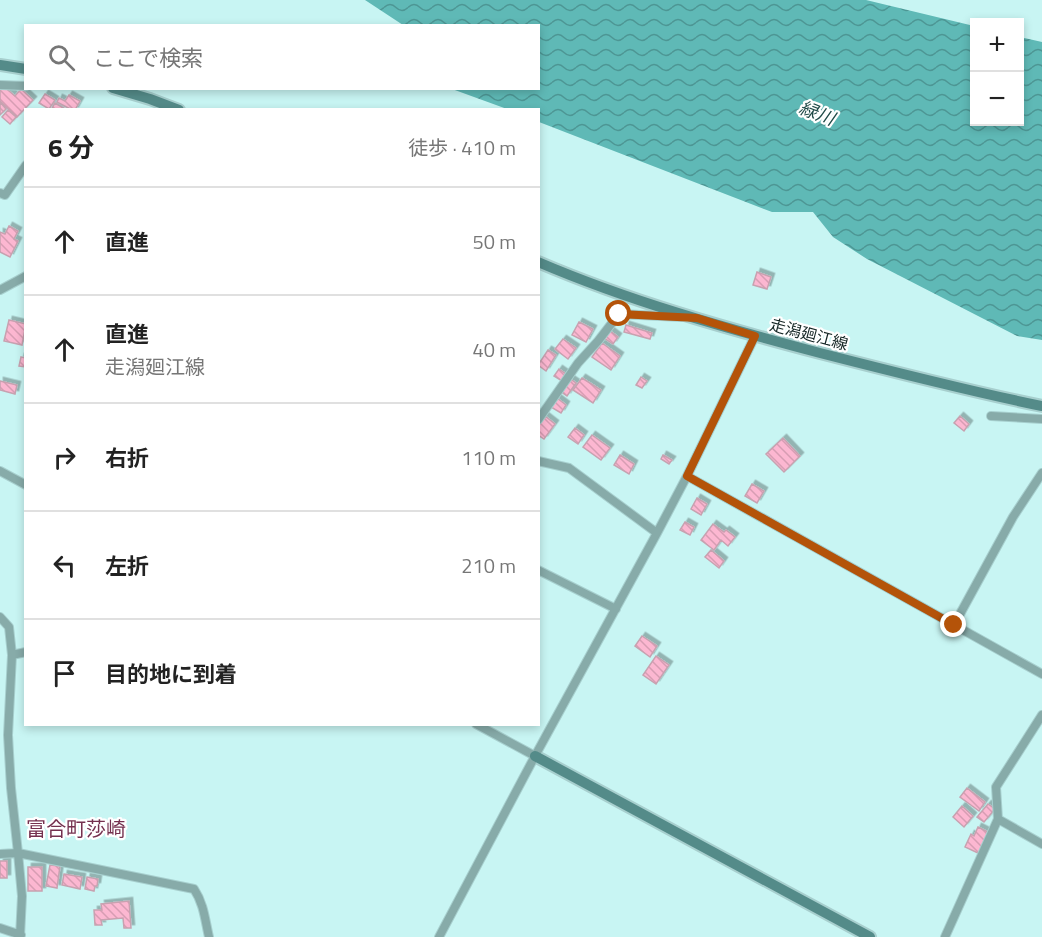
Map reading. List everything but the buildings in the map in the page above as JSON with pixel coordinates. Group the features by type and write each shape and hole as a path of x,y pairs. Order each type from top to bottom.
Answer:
{"main road":[{"path":"0,65 24,69"},
{"path":"120,90 174,108"},
{"name":"走潟廻江線","path":"540,263 618,292 755,336 1042,406"},
{"path":"535,756 870,937"}],"street":[{"path":"0,85 24,86"},
{"path":"0,194 5,195 24,168"},
{"path":"0,291 24,277"},
{"path":"540,417 578,363 619,314 697,318"},
{"path":"439,937 687,476 755,336"},
{"path":"991,416 1042,419"},
{"path":"540,461 569,468 657,533"},
{"path":"0,471 24,484"},
{"path":"954,625 1013,517 1042,473"},
{"path":"687,476 1042,674"},
{"path":"540,571 616,609"},
{"path":"0,617 9,627 12,656 8,735 22,896 20,936 0,928"},
{"path":"12,656 24,653"},
{"path":"945,937 998,819 996,787 1042,715"},
{"path":"480,726 535,756"},
{"path":"998,819 1042,844"},
{"path":"0,854 18,853 194,889 201,899 209,937"}],"water":[{"name":"緑川","path":"365,0 866,0 970,25 970,126 1024,126 1024,38 1042,42 1042,340 1017,336 867,259 833,237 813,212 772,212 540,122 540,108 504,108 455,90 540,90 540,24 401,24"}],"district":[{"name":"富合町莎崎","path":"76,828"}],"route":[{"path":"619,314 697,318 755,336 687,476 954,625"}]}
